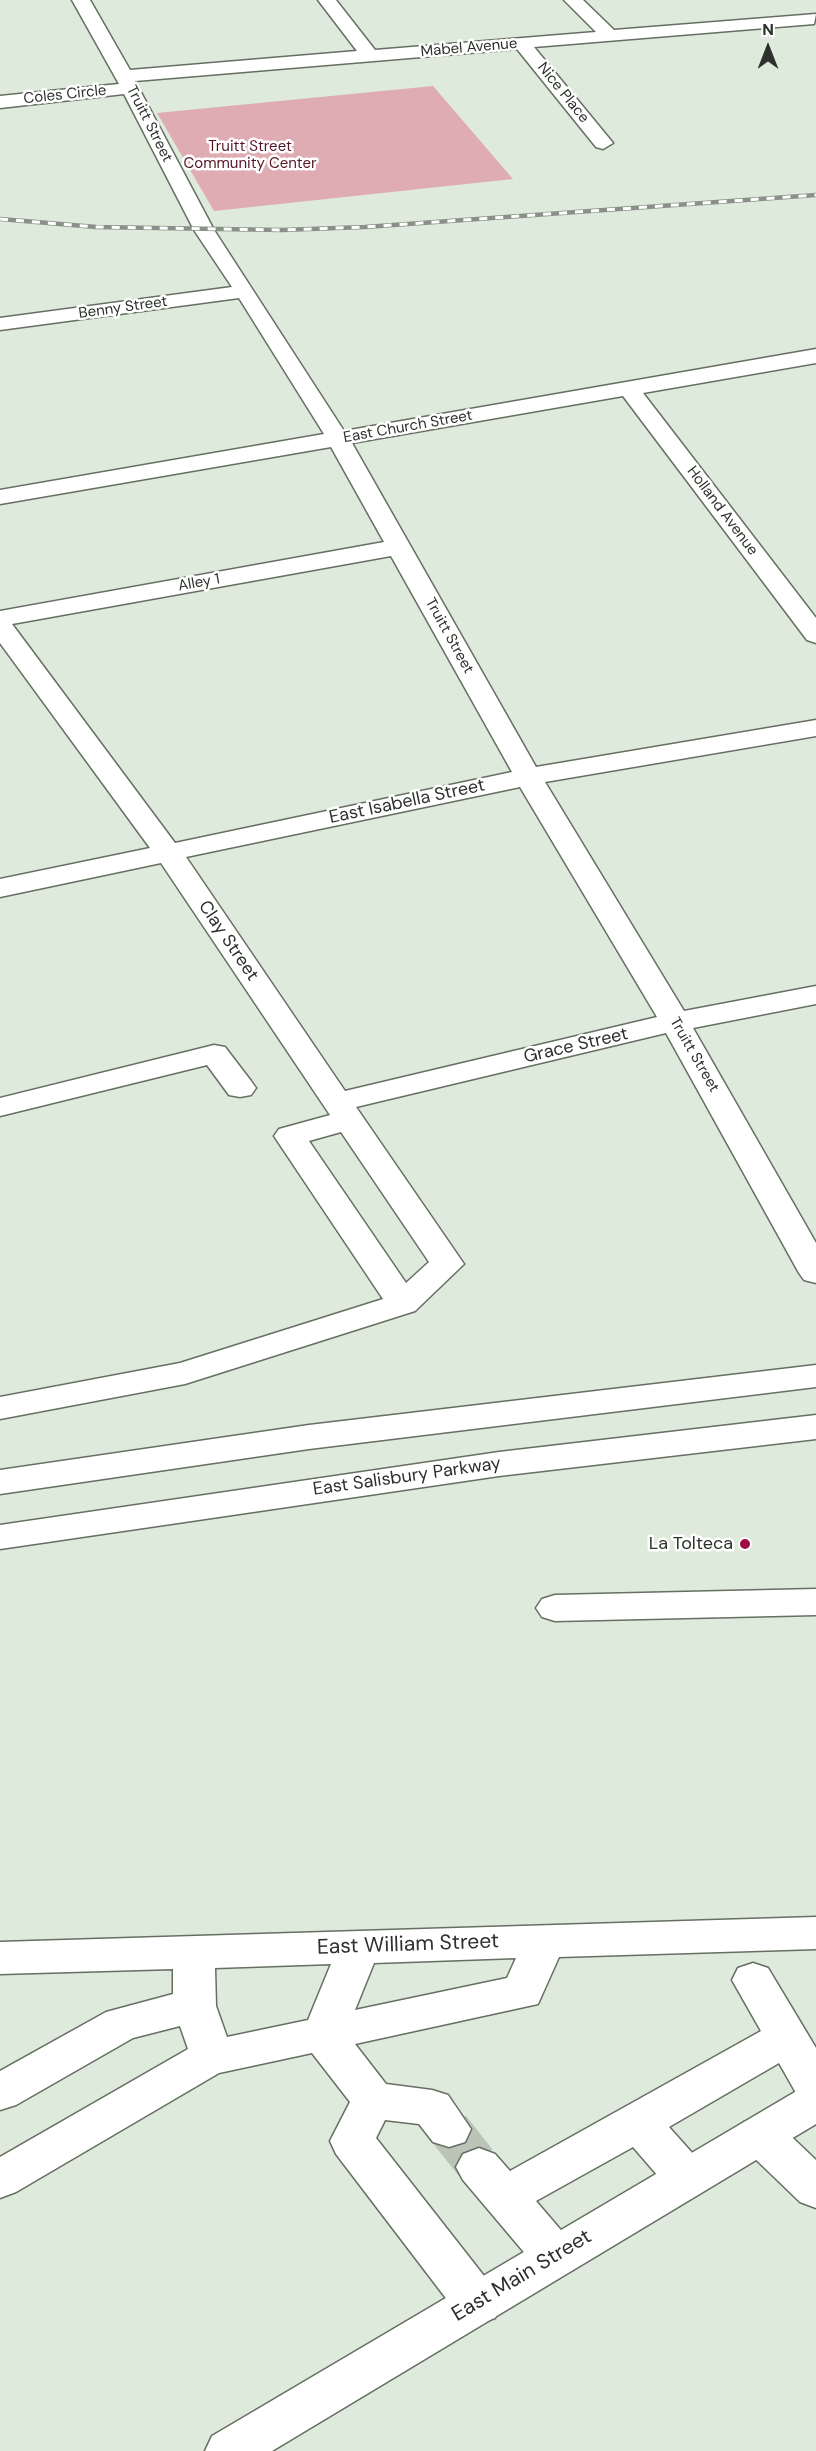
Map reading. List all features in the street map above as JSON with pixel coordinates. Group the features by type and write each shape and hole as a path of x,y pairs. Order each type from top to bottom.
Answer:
{"street":[{"name":"Truitt Street","path":"81,0 127,82 204,230 338,439 528,777 675,1022 816,1273"},
{"path":"327,0 370,56"},
{"path":"573,0 609,35"},
{"path":"807,0 815,21"},
{"name":"Mabel Avenue","path":"127,82 370,56 609,35 815,21"},
{"name":"Nice Place","path":"522,44 603,143"},
{"name":"Coles Circle","path":"0,102 127,82"},
{"name":"Benny Street","path":"0,324 245,291"},
{"name":"East Church Street","path":"0,497 816,356"},
{"name":"Holland Avenue","path":"628,388 816,635"},
{"name":"Alley 1","path":"0,619 399,547"},
{"name":"Clay Street","path":"0,625 167,851 447,1264 403,1304"},
{"name":"East Isabella Street","path":"0,888 167,851 528,777 816,728"},
{"name":"Grace Street","path":"403,1304 290,1136 343,1111 675,1022 816,995"},
{"path":"0,1107 214,1054 240,1088"},
{"path":"0,1408 185,1373 403,1304"},
{"path":"0,1482 309,1437 816,1376"},
{"name":"East Salisbury Parkway","path":"0,1537 488,1466 816,1427"},
{"path":"555,1608 816,1602"},
{"name":"East William Street","path":"0,1958 816,1932"},
{"path":"208,2058 523,1992 545,1941"},
{"path":"323,2035 359,1947"},
{"path":"0,2179 212,2056 194,2006 194,1952"},
{"path":"753,1980 816,2087"},
{"path":"0,2092 122,2024 194,2006"},
{"path":"323,2035 373,2100 432,2108 448,2129"},
{"path":"555,2256 492,2181 638,2123 787,2037"},
{"path":"373,2100 352,2141 478,2304"},
{"name":"East Main Street","path":"229,2451 816,2102"},
{"path":"638,2123 687,2178"},
{"path":"760,2135 816,2189"}],"green space":[{"name":"Truitt Street Community Center","path":"433,86 513,179 214,211 157,113"}],"tunnel":[{"path":"449,2129 479,2167"}],"railway":[{"path":"0,219 96,227 282,230 365,227 816,195"}],"place":[{"name":"La Tolteca","path":"745,1544"}]}
